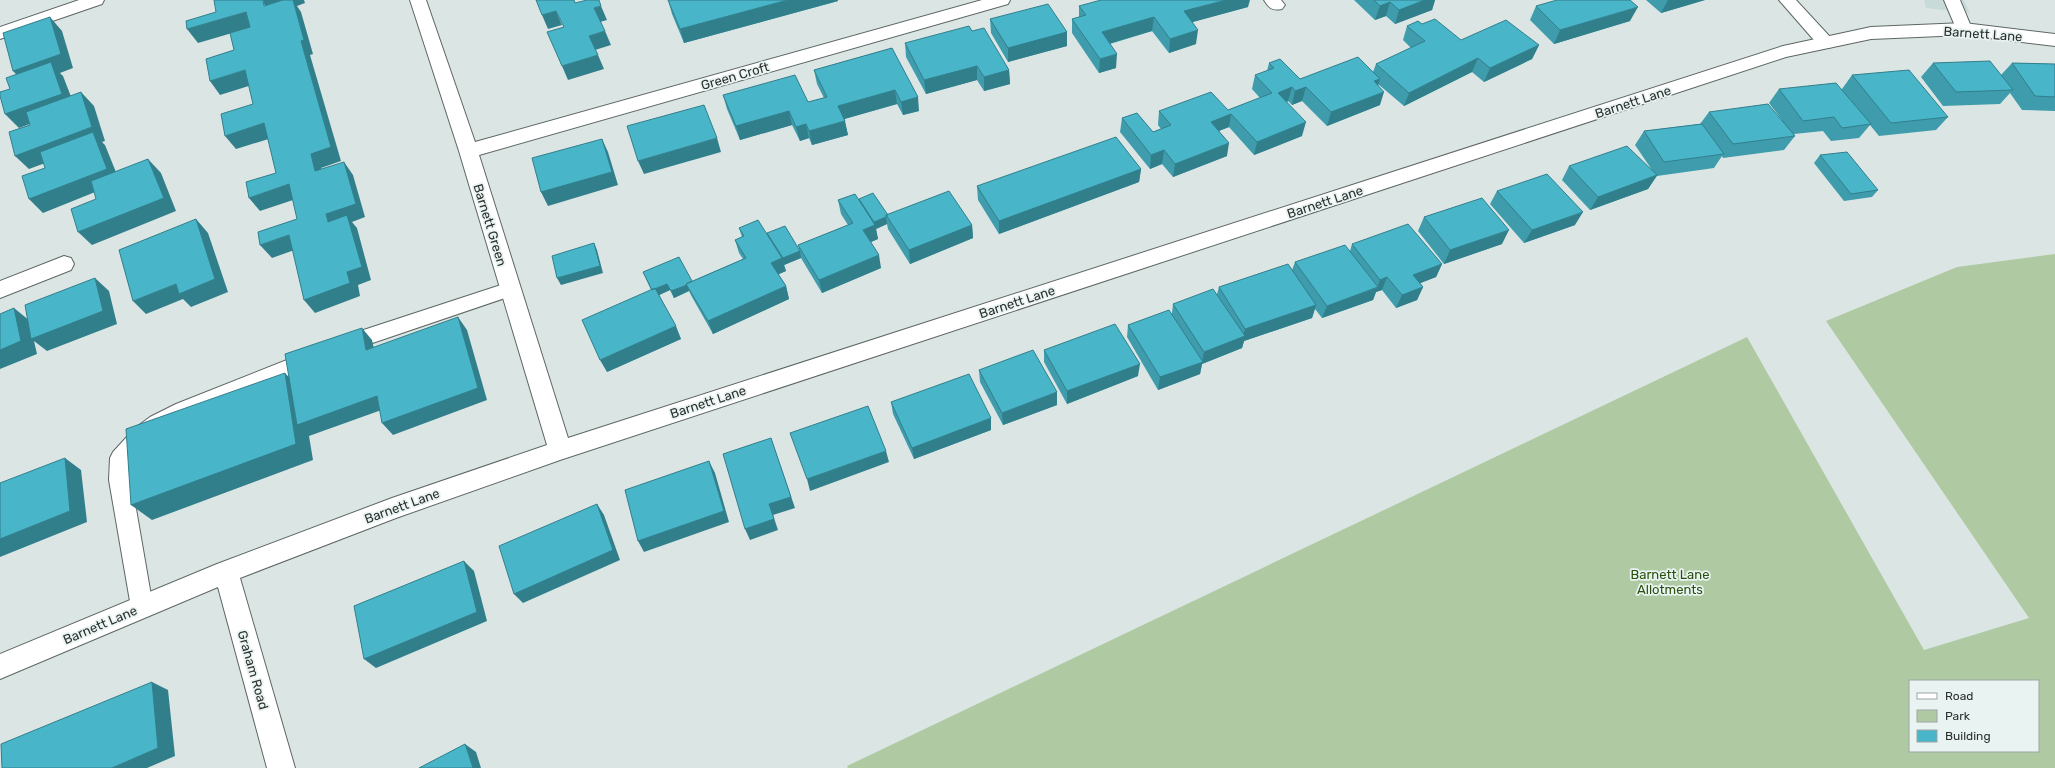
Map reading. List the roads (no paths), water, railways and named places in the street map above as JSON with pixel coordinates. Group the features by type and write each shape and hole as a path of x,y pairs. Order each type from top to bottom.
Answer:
{"street":[{"path":"0,34 96,0"},
{"name":"Barnett Green","path":"418,0 468,151 560,450"},
{"name":"Green Croft","path":"468,151 1002,0"},
{"name":"Barnett Lane","path":"0,667 226,572 392,509 560,450 1783,52 1871,33 1964,29 2055,40"},
{"path":"0,290 64,264"},
{"name":"Graham Road","path":"226,572 281,768"}],"lane":[{"path":"1787,0 1826,43"},
{"path":"1952,0 1964,29"},
{"path":"142,607 120,480 120,458 141,435 157,423 183,410 340,346 510,289"}],"park label":[{"name":"Barnett Lane Allotments","path":"1670,582"}]}
